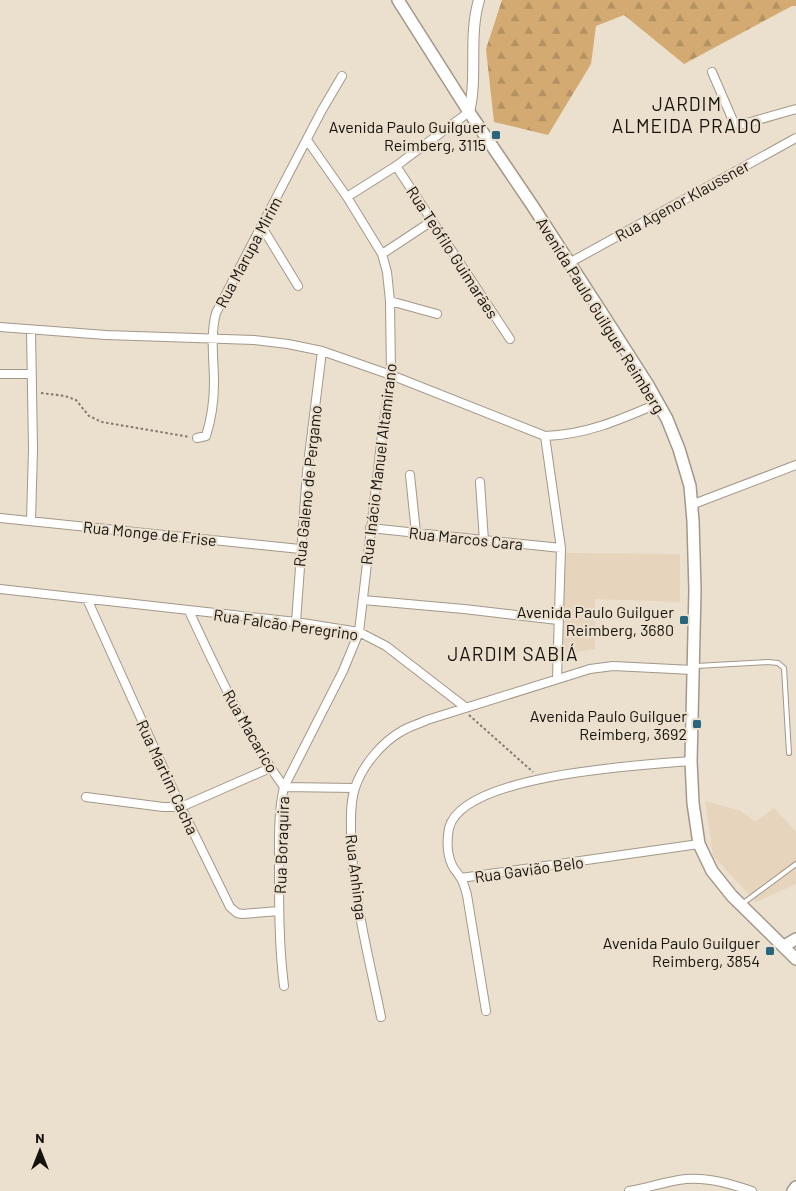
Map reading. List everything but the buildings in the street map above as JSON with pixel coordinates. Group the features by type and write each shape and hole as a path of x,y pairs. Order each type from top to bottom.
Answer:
{"main road":[{"name":"Avenida Paulo Guilguer Reimberg","path":"398,0 659,403 679,449 690,486 691,505 695,588 691,762 693,803 699,844 712,871 732,896 796,959"},
{"path":"784,946 796,939"},
{"path":"793,1191 796,1187"}],"street":[{"path":"347,197 396,166 469,112 474,27 479,0"},
{"path":"712,72 734,123 740,125 796,110"},
{"name":"Rua Marupa Mirim","path":"197,438 204,437 208,432 214,386 213,338 216,313 342,76"},
{"name":"Rua Agenor Klaussner","path":"569,263 796,138"},
{"name":"Rua Inácio Manuel Altamirano","path":"307,140 347,197 382,254 387,272 390,301 391,375 370,528 359,632"},
{"name":"Rua Teófilo Guimarães","path":"396,166 510,339"},
{"path":"382,254 432,221"},
{"path":"262,227 298,286"},
{"path":"390,301 437,314"},
{"path":"0,327 106,335 254,340 288,344 322,351 391,375 545,436 587,431 659,403"},
{"path":"31,330 31,521"},
{"name":"Rua Galeno de Pergamo","path":"296,622 307,472 322,351"},
{"path":"0,374 31,374"},
{"path":"545,436 561,548 557,679"},
{"path":"691,505 796,465"},
{"path":"410,475 416,533"},
{"path":"480,482 484,541"},
{"name":"Rua Monge de Frise","path":"0,518 300,549"},
{"name":"Rua Marcos Cara","path":"370,528 561,548"},
{"name":"Rua Falcão Peregrino","path":"0,588 296,622 359,632 386,646 465,707"},
{"name":"Rua Martim Cacha","path":"87,599 181,807 233,910 242,914 279,911"},
{"path":"363,600 558,620"},
{"name":"Rua Macarico","path":"189,611 240,716 270,768 284,787 355,788"},
{"name":"Rua Boraquira","path":"284,986 279,911 280,812 284,787 343,670 359,632"},
{"path":"465,707 590,669 613,666 693,668"},
{"name":"Rua Anhinga","path":"381,1017 352,859 351,820 355,788 372,758 387,741 403,730 465,707"},
{"name":"Rua Gavião Belo","path":"691,762 611,768 540,779 484,796 469,803 459,811 452,820 448,838 451,864 461,878 699,844"},
{"path":"86,797 163,807 181,807 270,768"},
{"path":"461,878 471,911 486,1010"},
{"path":"629,1191 684,1179 698,1178 752,1191"}],"lane":[{"path":"693,668 768,662 778,663 784,668 789,753"},
{"path":"740,905 796,864"}],"path":[{"path":"32,393 50,394 76,400 89,416 102,422 197,438"},
{"path":"470,717 533,772"}],"shaded area":[{"path":"564,553 680,554 680,602 595,599 595,649 563,654"},
{"path":"705,801 741,811 755,822 774,808 796,832 796,884 756,902 713,856"}],"green space":[{"path":"502,0 796,0 796,6 792,6 684,64 624,15 596,26 591,64 548,135 494,122 486,49"}],"place":[{"name":"Avenida Paulo Guilguer Reimberg, 3115","path":"496,135"},
{"name":"Avenida Paulo Guilguer Reimberg, 3680","path":"684,620"},
{"name":"Avenida Paulo Guilguer Reimberg, 3692","path":"697,724"},
{"name":"Avenida Paulo Guilguer Reimberg, 3854","path":"770,951"}],"district":[{"name":"JARDIM ALMEIDA PRADO","path":"687,114"},
{"name":"JARDIM SABIÁ","path":"513,653"}]}
